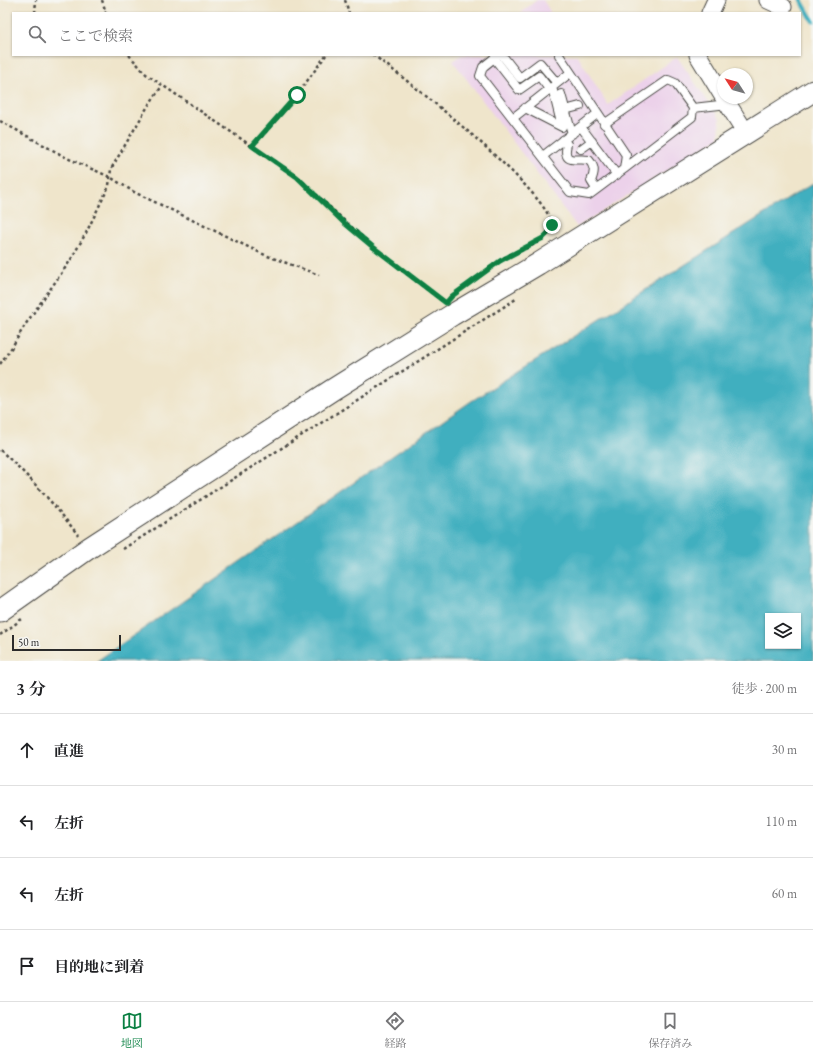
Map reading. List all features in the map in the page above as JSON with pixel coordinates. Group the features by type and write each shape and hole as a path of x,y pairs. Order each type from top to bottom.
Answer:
{"street":[{"path":"710,12 716,0"},
{"path":"699,56 717,86"},
{"path":"0,610 89,548 332,390 452,315 538,264 813,91"},
{"path":"728,104 746,133"}],"lane":[{"path":"498,56 519,90 539,76 552,87"},
{"path":"498,56 520,78 540,63 552,87 562,127 525,108"},
{"path":"498,56 483,67 480,76 570,192 589,194 617,175 692,117 693,108 675,83 668,80 604,124"},
{"path":"560,56 626,155 624,169"},
{"path":"513,118 570,73"},
{"path":"561,94 572,134"},
{"path":"693,108 717,101"},
{"path":"565,110 580,106"},
{"path":"543,156 598,114"},
{"path":"581,127 617,175"},
{"path":"563,140 567,144 566,154 569,159 589,160 594,165 595,172 592,181 596,189"},
{"path":"581,149 592,141"}],"path":[{"path":"35,12 36,0"},
{"path":"102,0 106,12"},
{"path":"346,0 349,12"},
{"path":"130,56 146,74 162,86 297,177 342,221 373,247 446,303 452,315"},
{"path":"252,146 297,95 325,56"},
{"path":"374,56 398,73 479,141 539,200 548,213 552,225 549,232 543,238 514,252 473,281"},
{"path":"0,364 25,325 70,261 86,233 109,186 111,169 148,106 162,86"},
{"path":"0,121 67,158 110,177 134,192 265,255 319,275"},
{"path":"117,553 522,295"},
{"path":"0,450 19,467 61,513 89,548"},
{"path":"0,635 26,616"}],"shaded area":[{"path":"537,0 543,0 550,12 521,12"},
{"path":"460,56 578,56 608,105 677,57 720,119 719,138 577,227 453,61"}],"water":[{"path":"813,183 813,661 97,661 470,402"}],"waterway":[{"path":"801,0 813,21"}],"route":[{"path":"297,95 252,146 297,177 342,221 373,247 446,303 452,296 500,261 514,252 543,238 549,232 552,225"}]}
